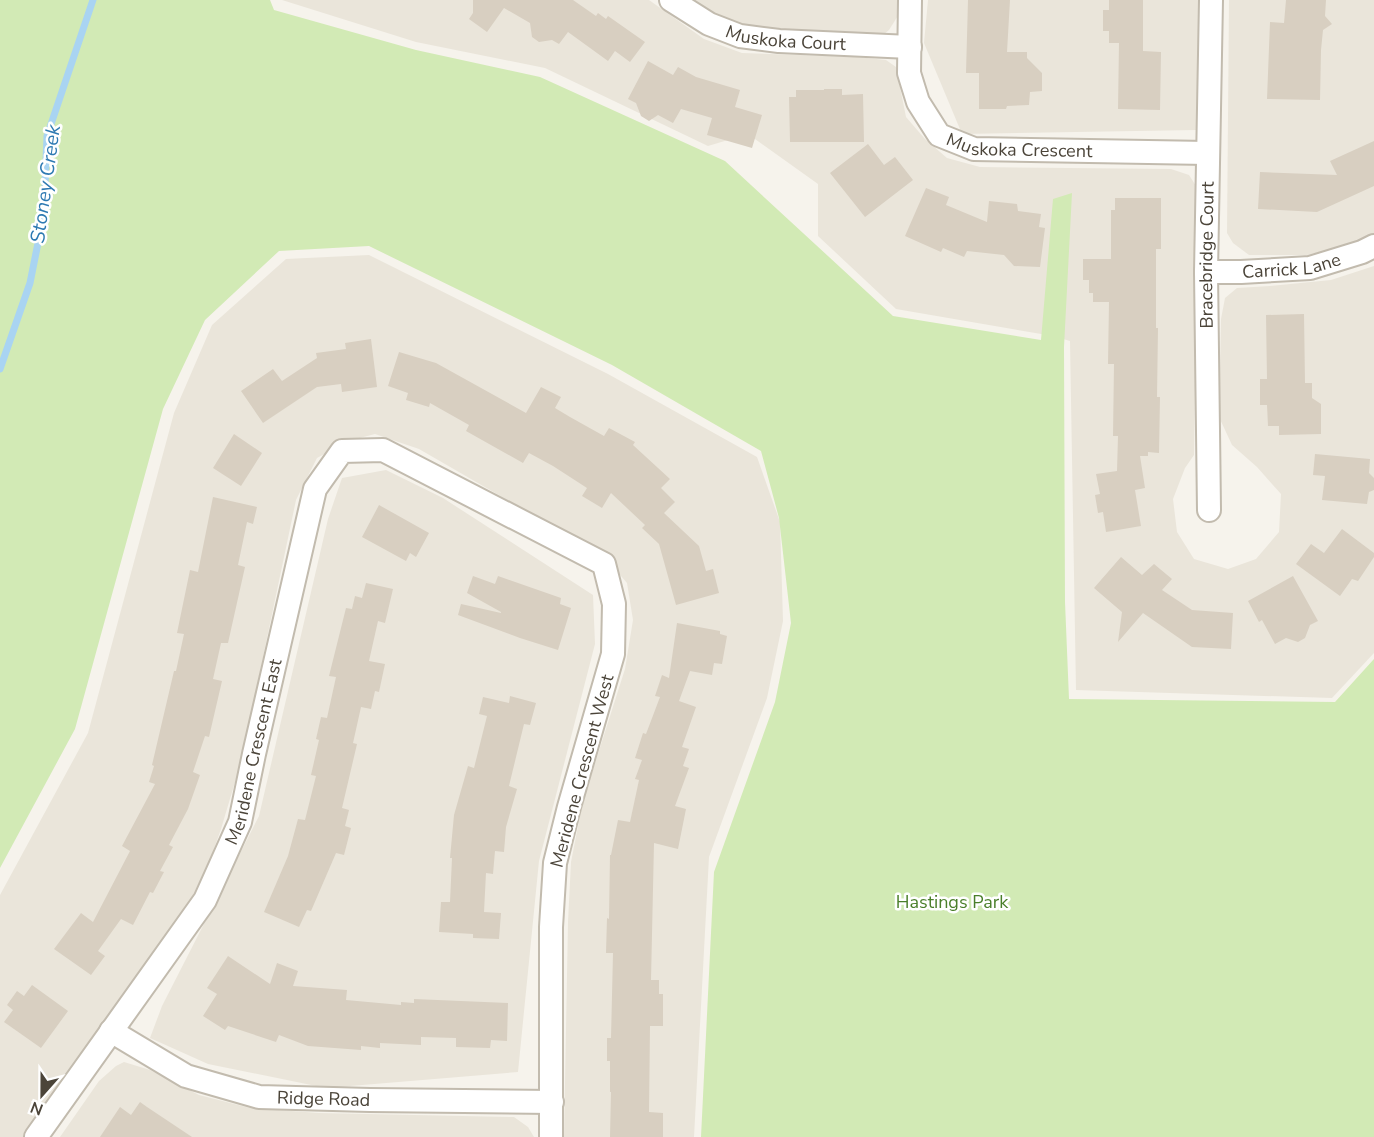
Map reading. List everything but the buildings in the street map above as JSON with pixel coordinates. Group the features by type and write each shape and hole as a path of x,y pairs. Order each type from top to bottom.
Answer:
{"street":[{"name":"Muskoka Court","path":"671,0 709,24 740,36 779,41 910,47"},
{"name":"Muskoka Crescent","path":"910,0 909,73 918,102 939,135 974,149 1207,153"},
{"name":"Bracebridge Court","path":"1209,510 1206,272 1211,0"},
{"name":"Carrick Lane","path":"1206,272 1310,267 1362,252 1374,246"},
{"name":"Meridene Crescent East","path":"36,1137 205,900 240,822 315,489 342,451 383,450 464,492"},
{"name":"Meridene Crescent West","path":"464,492 604,564 614,604 613,654 555,863 551,927 551,1137"},
{"name":"Ridge Road","path":"111,1031 186,1076 259,1097 552,1102"}],"shaded area":[{"path":"282,0 649,0 704,39 742,53 886,60 896,67 906,117 925,139 947,158 980,167 1171,169 1189,175 1198,189 1194,455 1185,468 1173,499 1177,532 1194,559 1228,569 1256,559 1279,532 1281,494 1257,467 1232,445 1219,417 1221,319 1225,298 1237,288 1331,280 1374,266 1374,653 1332,698 1076,690 1070,341 1053,336 896,309 818,236 818,184 748,134 708,146 545,68 416,42"},
{"path":"688,0 901,0 901,11 884,34 749,29 706,13"},
{"path":"928,0 1203,0 1196,130 962,134 924,43"},
{"path":"1229,0 1374,0 1374,235 1350,245 1307,255 1249,255 1233,243 1227,233"},
{"path":"369,255 608,374 757,457 780,522 783,621 767,698 709,857 694,1137 564,1137 571,862 583,801 625,669 633,620 627,583 603,555 419,449 375,434 348,441 317,458 296,500 241,762 209,863 185,911 24,1137 0,1137 0,895 88,733 174,413 212,325 286,259"},
{"path":"386,470 443,498 593,595 595,644 539,861 518,1072 326,1088 208,1064 150,1038 162,1006 259,816 328,519 342,478"},
{"path":"124,1062 150,1070 199,1095 250,1108 319,1113 514,1117 528,1127 534,1137 60,1137 99,1081"}],"green space":[{"name":"Hastings Park","path":"0,0 270,0 274,10 416,50 540,77 725,161 893,316 1041,340 1053,199 1072,193 1064,347 1065,602 1069,699 1335,702 1374,659 1374,1137 701,1137 714,872 775,702 791,623 779,518 761,451 612,365 369,246 279,251 205,320 163,409 75,729 0,868"}],"waterway":[{"name":"Stoney Creek","path":"0,369 30,283 44,213 47,136 93,0"}]}
